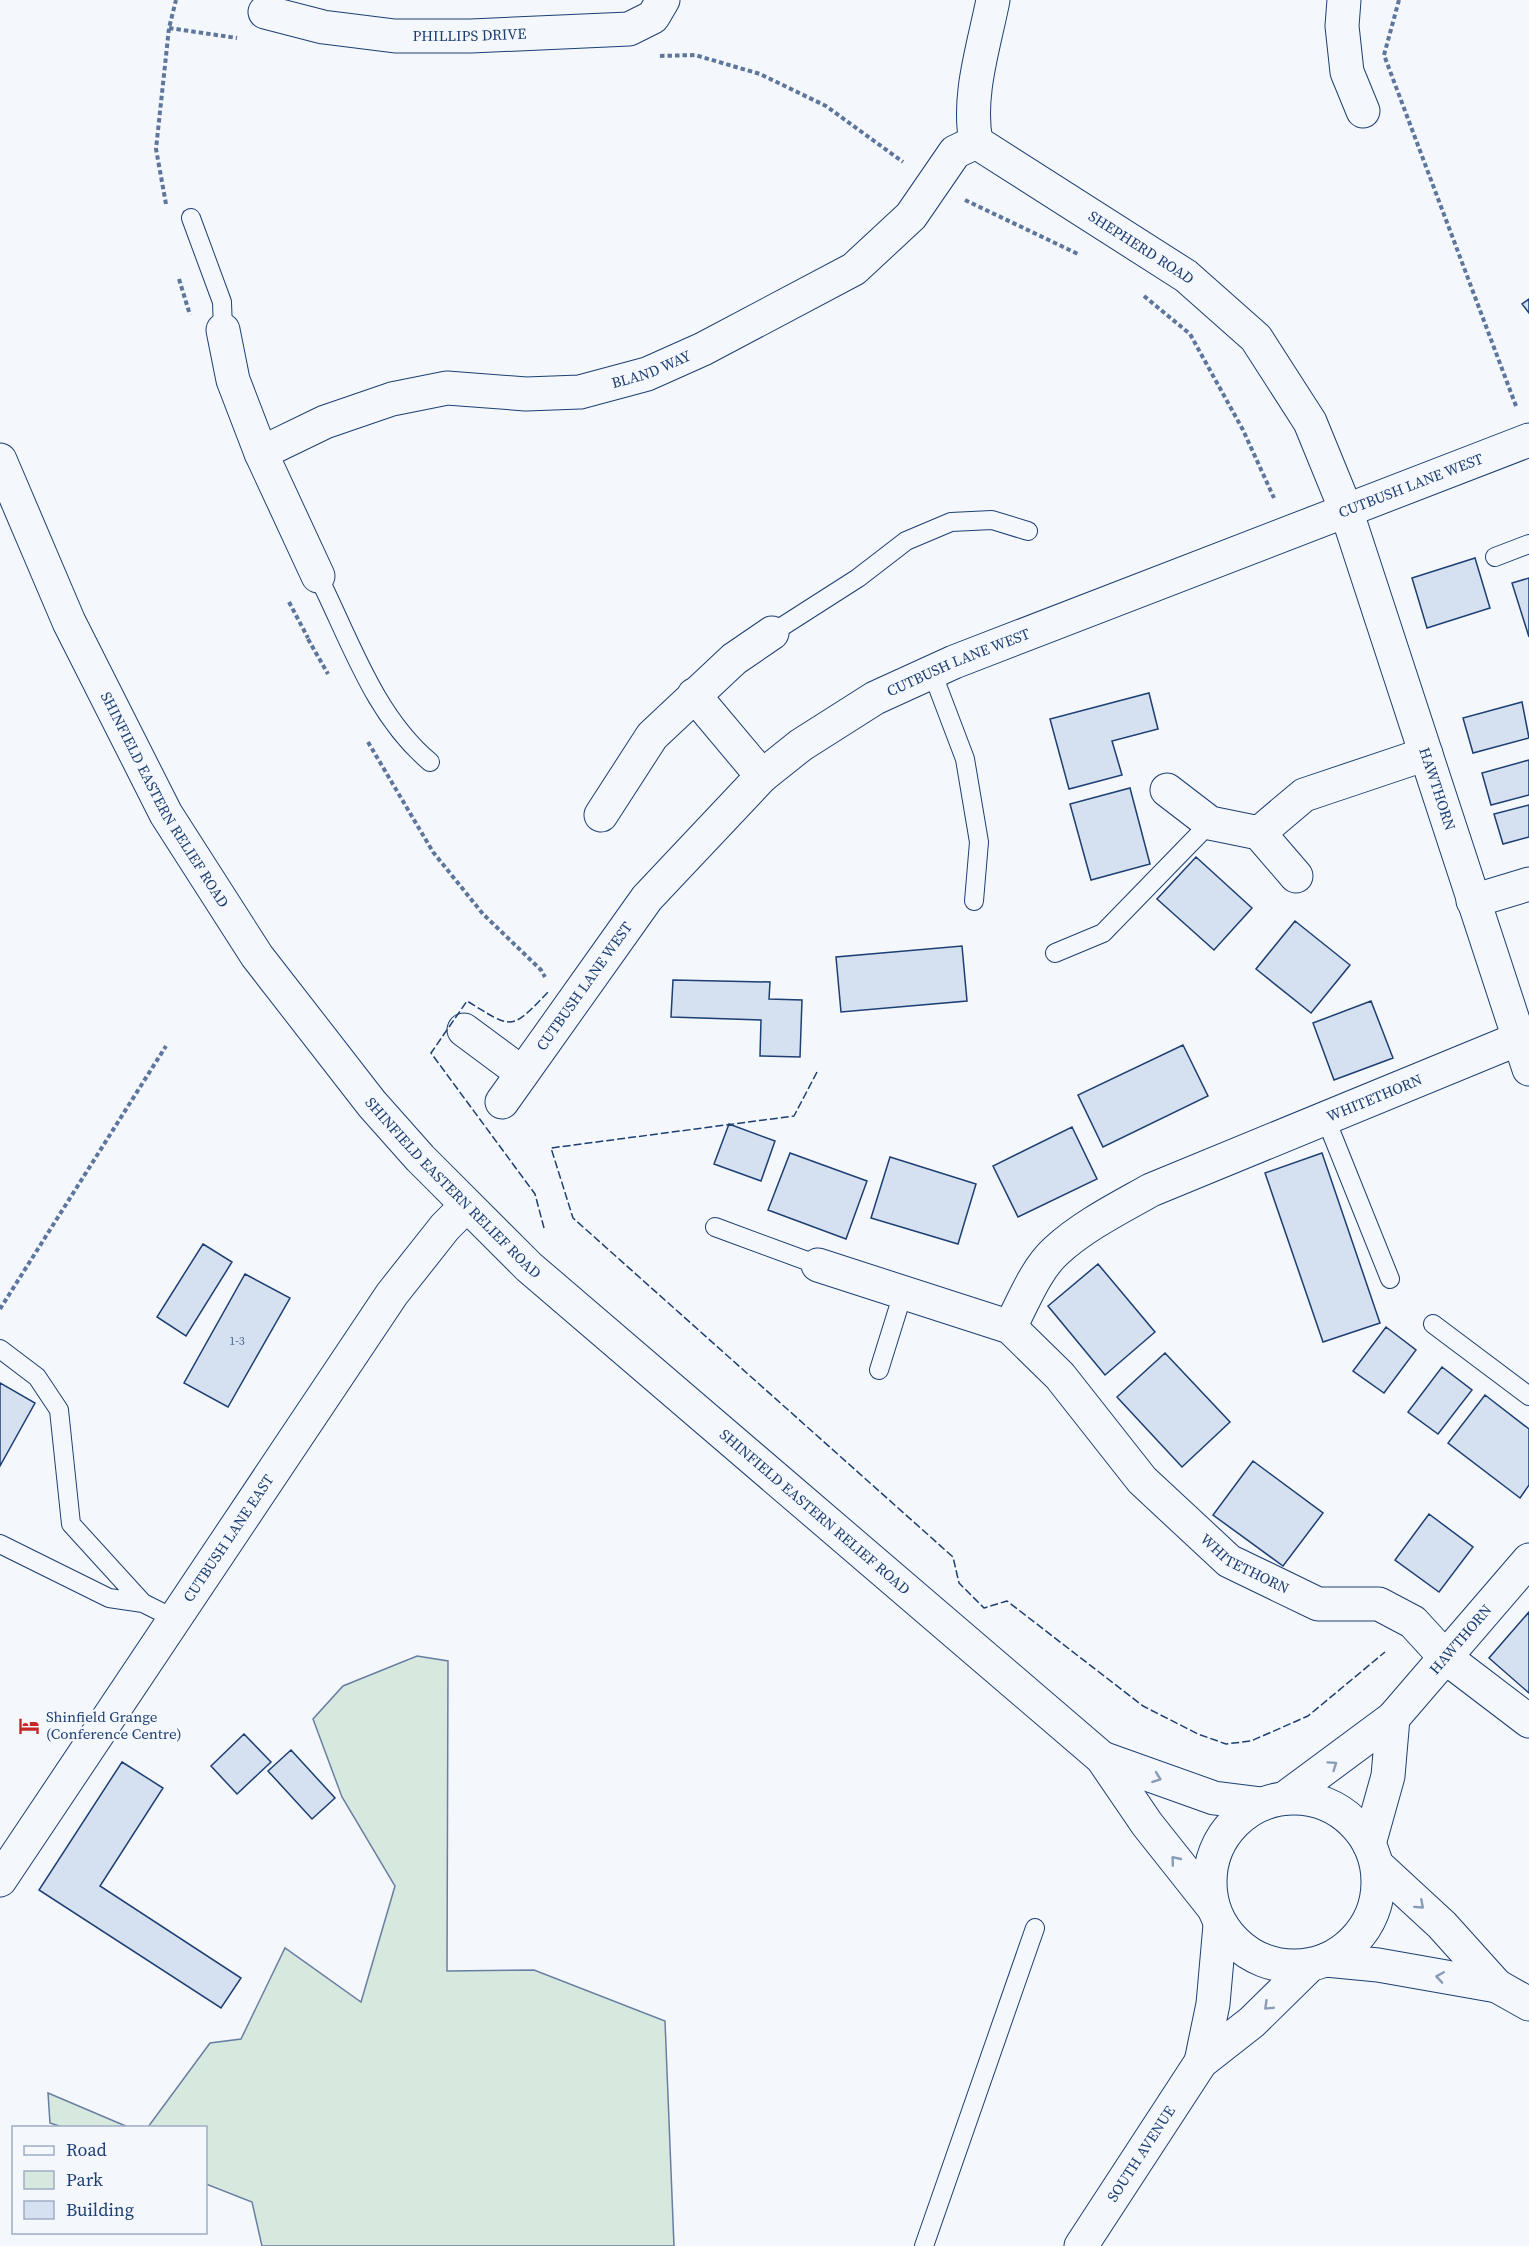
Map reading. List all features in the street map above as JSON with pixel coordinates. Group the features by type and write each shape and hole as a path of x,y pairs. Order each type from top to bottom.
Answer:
{"street":[{"name":"PHILLIPS DRIVE","path":"265,12 323,27 395,36 629,29 653,17 663,0"},
{"path":"976,142 972,122 974,99 993,0"},
{"path":"1344,0 1342,26 1347,72 1363,111"},
{"name":"BLAND WAY","path":"261,453 325,422 392,399 447,388 526,393 580,392 646,374 702,349 854,269 911,216 955,152 976,142"},
{"name":"SHEPHERD ROAD","path":"976,142 1075,202 1186,276 1256,338 1310,422 1346,510"},
{"path":"223,330 233,380 261,453 318,576"},
{"name":"CUTBUSH LANE WEST","path":"502,1102 648,898 762,776 801,745 875,698 932,672 1346,510 1526,427"},
{"name":"SHINFIELD EASTERN RELIEF ROAD","path":"0,460 69,622 166,814 256,956 372,1104 466,1206 529,1268 1102,1758 1147,1824 1216,1915"},
{"name":"HAWTHORN","path":"1346,510 1529,1069"},
{"path":"601,815 652,736 734,659 772,633"},
{"path":"694,695 762,776"},
{"path":"1259,833 1304,795 1426,754"},
{"path":"1167,790 1210,823 1259,833 1296,876"},
{"path":"1473,901 1529,884"},
{"path":"464,1030 522,1074"},
{"name":"WHITETHORN","path":"1010,1328 1035,1279 1055,1251 1110,1213 1151,1190 1518,1039"},
{"name":"CUTBUSH LANE EAST","path":"0,1880 173,1618 392,1294 445,1227 466,1206"},
{"name":"WHITETHORN","path":"818,1265 1010,1328 1060,1376 1142,1479 1229,1561 1318,1604 1379,1604 1413,1622 1445,1657 1529,1722"},
{"name":"HAWTHORN","path":"1274,1801 1393,1718 1529,1560"},
{"path":"1318,1963 1346,1949 1368,1922 1373,1911 1378,1888 1373,1855 1388,1776 1393,1718"},
{"name":"SHINFIELD EASTERN RELIEF ROAD","path":"1102,1758 1214,1798 1274,1801"},
{"path":"1497,1986 1378,1965 1318,1963 1284,1966 1259,1960 1237,1945 1216,1915 1209,1886 1211,1865 1217,1845 1229,1828 1244,1814 1274,1801 1311,1800 1334,1808 1354,1824 1373,1855 1442,1925 1497,1986 1529,2004"},
{"name":"SOUTH AVENUE","path":"1201,2062 1213,2004 1216,1915"},
{"name":"SOUTH AVENUE","path":"1081,2246 1201,2062 1252,2022 1318,1963"}],"lane":[{"path":"191,218 222,302 223,330"},
{"path":"772,633 858,578 906,541 951,522 992,520 1028,531"},
{"path":"1495,557 1529,544"},
{"path":"318,576 381,707 412,748 430,762"},
{"path":"932,672 967,770 979,842 974,901"},
{"path":"1055,953 1103,933 1210,823"},
{"path":"1325,1117 1390,1279"},
{"path":"715,1227 818,1265"},
{"path":"879,1370 903,1293"},
{"path":"1433,1324 1529,1396"},
{"path":"0,1349 37,1377 58,1410 71,1524 143,1603"},
{"path":"0,1544 109,1598 143,1603 173,1618"},
{"path":"924,2246 1035,1928"}],"path":[{"path":"1399,0 1384,55 1515,406 1526,427"},
{"path":"169,28 242,38 265,12"},
{"path":"629,29 655,56 695,56 749,71 826,106 932,184 1056,245 1086,257"},
{"path":"1140,292 1190,334 1243,430 1288,532"},
{"path":"318,576 308,638 332,679"},
{"path":"367,740 433,852 483,914 541,970 564,1015"},
{"path":"0,1309 166,1046"}],"green space":[{"path":"417,1656 448,1661 447,1971 534,1970 665,2021 674,2246 262,2246 252,2202 207,2184 207,2126 149,2126 210,2043 241,2039 285,1948 361,2002 395,1886 342,1797 313,1719 343,1686"},
{"path":"48,2093 126,2126 59,2126 50,2123"}],"building":[{"path":"1529,299 1529,313 1522,304"},
{"path":"1475,558 1490,608 1427,628 1412,578"},
{"path":"1529,578 1529,637 1512,583"},
{"path":"1149,693 1158,729 1112,741 1122,775 1069,789 1050,719"},
{"path":"1522,702 1529,738 1473,753 1463,718"},
{"path":"1529,760 1529,795 1491,805 1482,773"},
{"path":"1130,788 1150,864 1091,880 1070,804"},
{"path":"1529,805 1529,837 1503,844 1494,814"},
{"path":"1196,857 1252,908 1214,950 1157,899"},
{"path":"1295,921 1350,965 1311,1013 1256,969"},
{"path":"962,946 967,1001 841,1012 836,957"},
{"path":"673,980 770,982 769,999 802,1000 800,1057 760,1056 761,1020 671,1017"},
{"path":"1371,1001 1393,1058 1334,1080 1313,1023"},
{"path":"1183,1045 1208,1096 1103,1147 1078,1095"},
{"path":"729,1124 775,1141 761,1181 714,1164"},
{"path":"1072,1127 1097,1179 1018,1217 993,1166"},
{"path":"790,1153 867,1181 846,1239 768,1210"},
{"path":"1322,1153 1380,1323 1323,1342 1265,1173"},
{"path":"890,1157 976,1184 958,1244 871,1218"},
{"path":"203,1244 232,1262 186,1336 157,1317"},
{"path":"1098,1264 1155,1332 1105,1375 1048,1306"},
{"path":"245,1274 290,1298 228,1407 184,1383"},
{"path":"1386,1327 1416,1350 1384,1393 1353,1371"},
{"path":"1165,1353 1230,1422 1182,1467 1117,1397"},
{"path":"1442,1367 1472,1390 1438,1434 1408,1412"},
{"path":"0,1383 35,1403 0,1466"},
{"path":"1485,1395 1529,1429 1529,1485 1520,1498 1448,1443"},
{"path":"1253,1461 1323,1513 1283,1566 1213,1515"},
{"path":"1429,1514 1473,1547 1439,1592 1395,1560"},
{"path":"1529,1612 1529,1693 1489,1658"},
{"path":"244,1734 271,1762 237,1794 211,1766"},
{"path":"291,1750 335,1798 312,1819 268,1771"},
{"path":"122,1762 163,1788 100,1886 241,1978 221,2008 39,1890"}],"fence":[{"path":"544,1228 535,1194 431,1053 467,1001 494,1017 511,1022 526,1014 549,991"},
{"path":"817,1072 794,1116 551,1148 573,1218 953,1557 959,1583 984,1608 1007,1601 1143,1706 1198,1734 1226,1744 1251,1741 1308,1716 1385,1652"}],"place":[{"name":"Shinfield Grange (Conference Centre)","path":"29,1726"}]}
